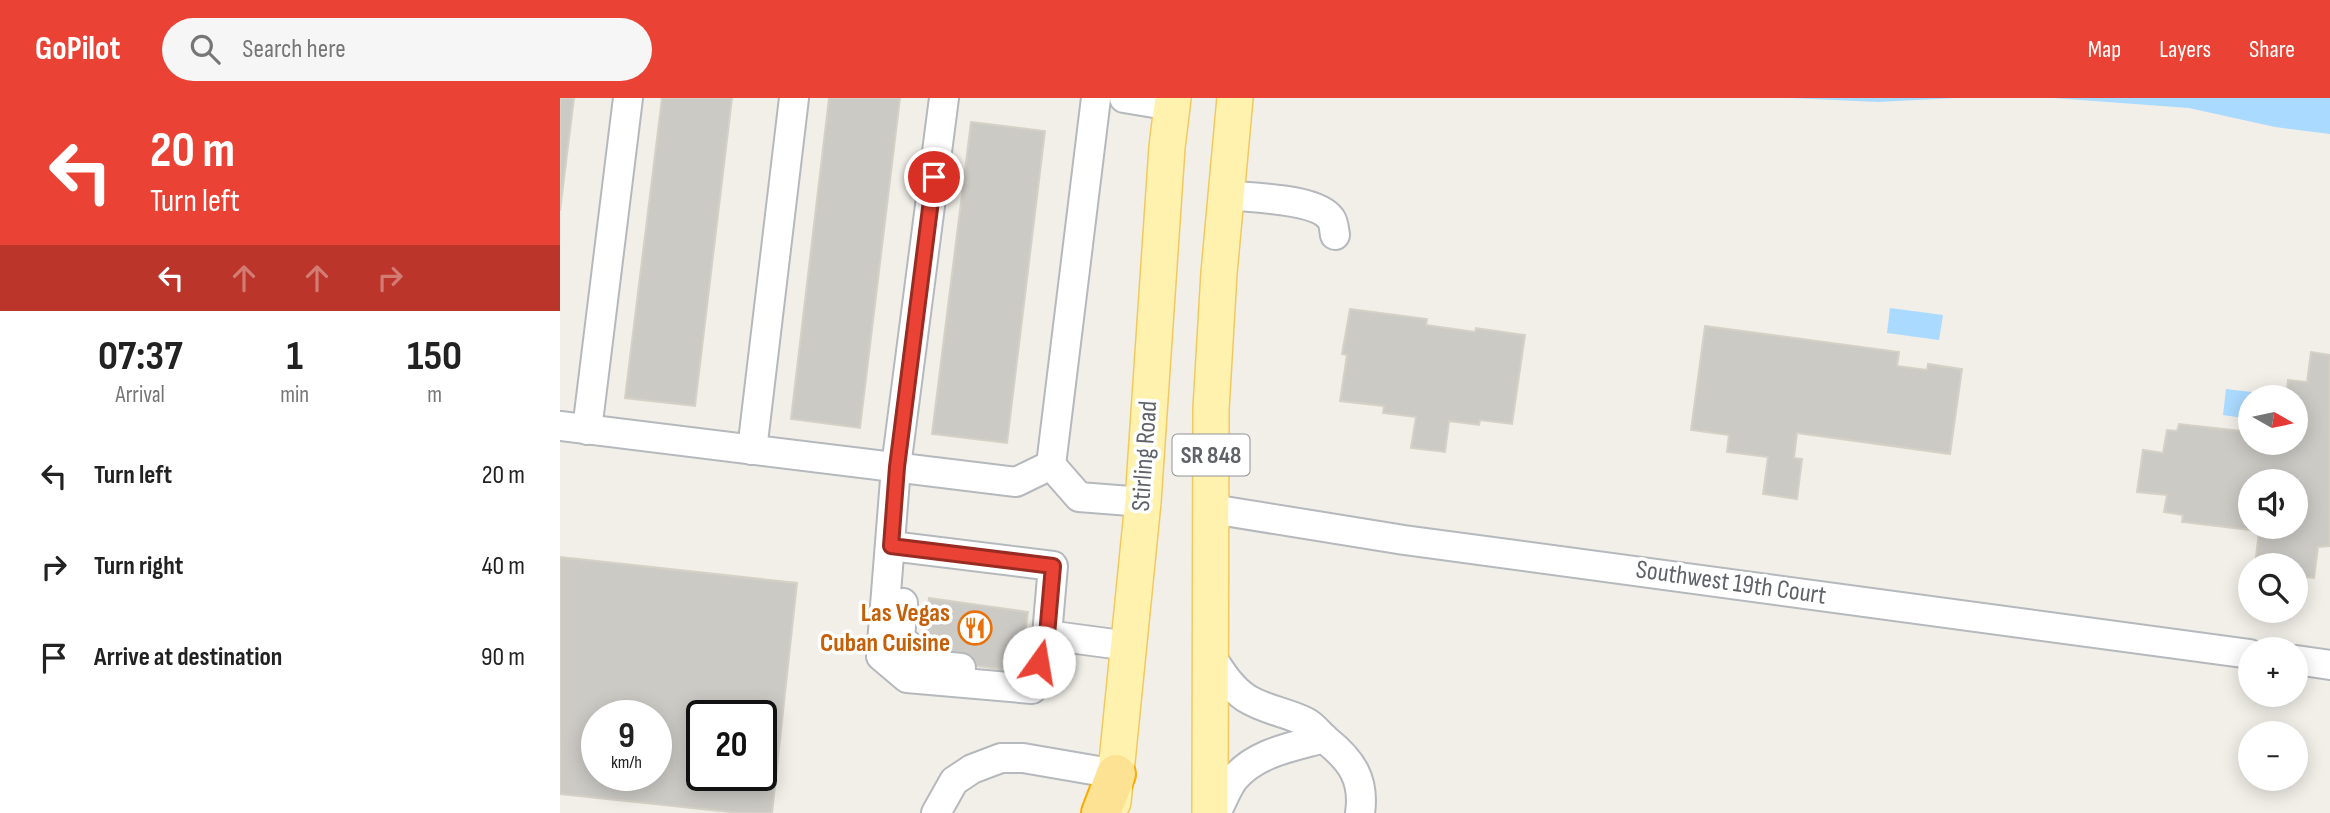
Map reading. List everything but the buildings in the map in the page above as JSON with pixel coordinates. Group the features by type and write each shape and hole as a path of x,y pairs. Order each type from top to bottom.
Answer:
{"highway":[{"path":"1101,813 1116,774"}],"main road":[{"name":"SR 848","path":"1210,813 1211,409 1235,98"},
{"name":"Stirling Road","path":"1111,813 1143,502 1158,257 1172,102"}],"street":[{"path":"628,98 573,428 1016,482 1051,465"},
{"path":"752,450 794,98"},
{"path":"890,556 1053,566 1047,635 1032,689 907,678 881,656 897,467 944,98"},
{"path":"1096,98 1051,465 1079,497 1143,502"},
{"path":"1124,98 1172,102"},
{"path":"1226,195 1306,204 1320,209 1332,220 1335,235"},
{"name":"Southwest 19th Court","path":"1212,509 1404,540 2238,652"},
{"path":"1047,635 1129,646"},
{"path":"1212,658 1230,685 1244,697 1266,709 1287,713 1309,723 1341,751 1353,766 1360,785 1360,813"},
{"path":"2308,662 2330,665"},
{"path":"1216,813 1234,779 1248,766 1267,754 1324,738"},
{"path":"936,813 954,782 972,769 1001,758 1023,758 1116,774"}],"water":[{"path":"1790,98 1956,98 1878,102"},
{"path":"2053,98 2330,98 2330,134 2275,127 2189,108"},
{"path":"1890,308 1943,315 1939,340 1887,333"},
{"path":"2226,389 2238,390 2238,417 2223,415"}],"place":[{"name":"Las Vegas Cuban Cuisine","path":"975,628"}],"route":[{"path":"934,177 897,467 891,546 1053,566 1047,635 1039,662"}]}
